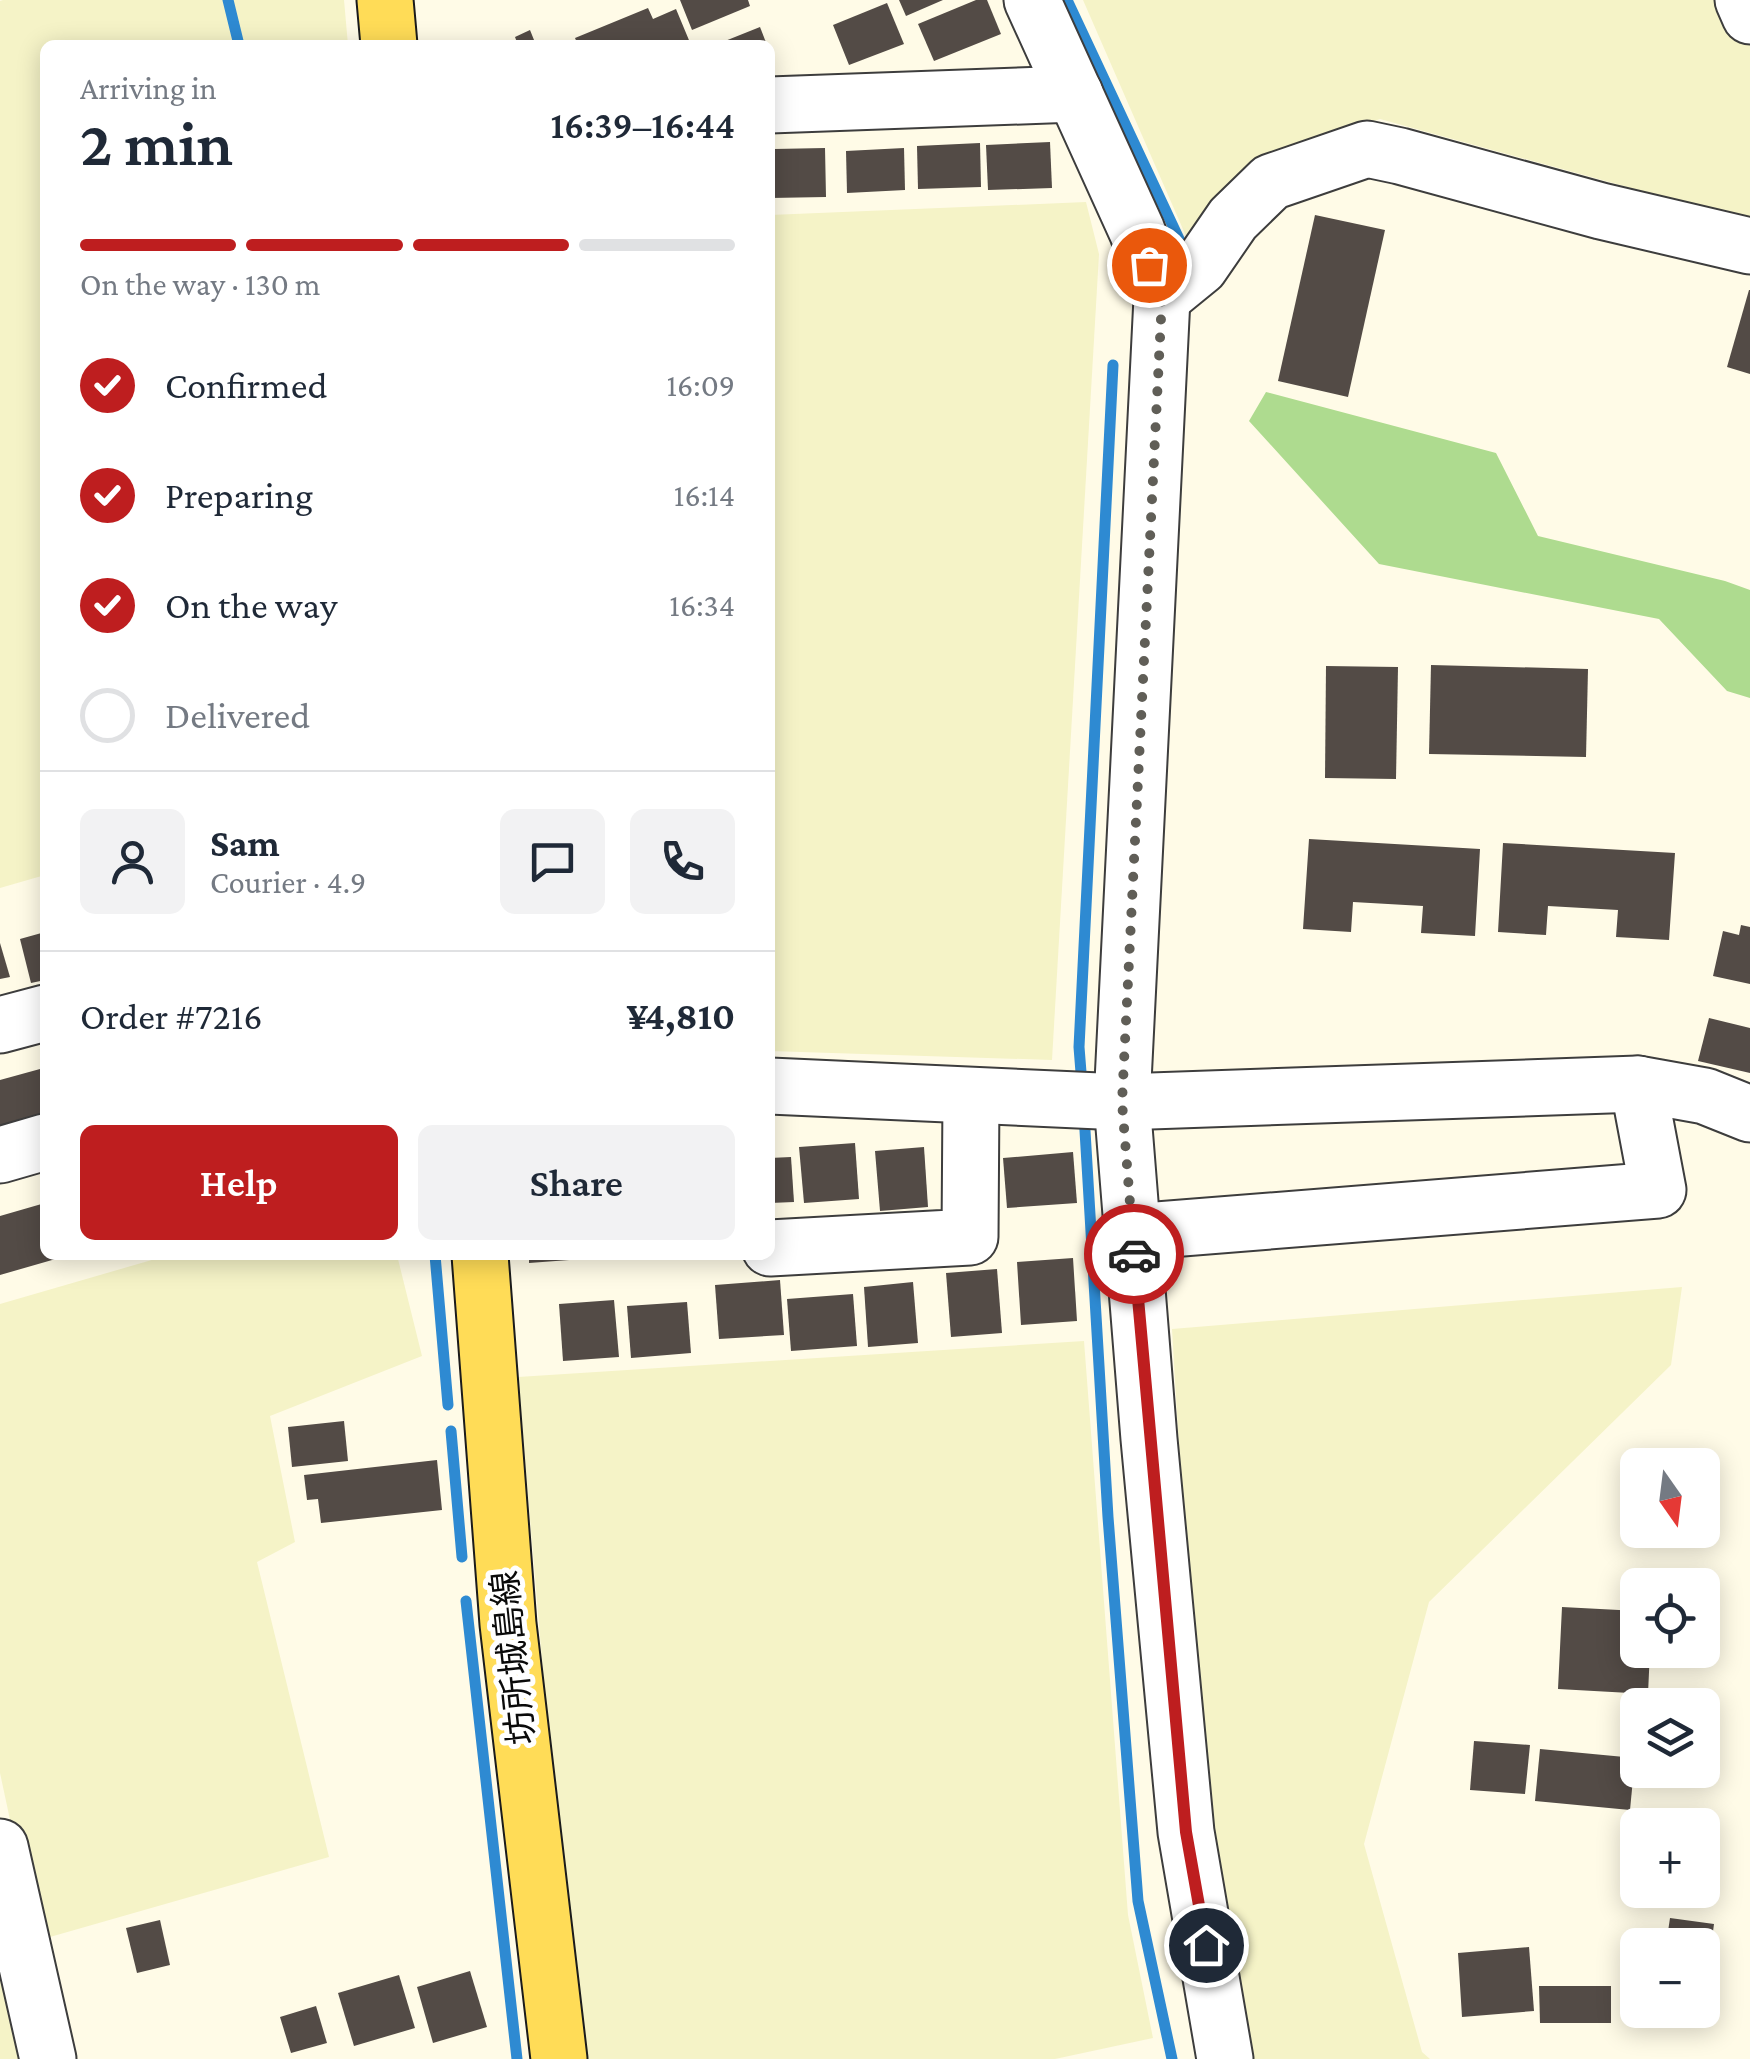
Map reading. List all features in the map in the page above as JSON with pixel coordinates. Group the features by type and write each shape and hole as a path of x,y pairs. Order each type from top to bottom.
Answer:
{"main road":[{"path":"385,0 389,40"},
{"name":"坊所城島線","path":"480,1260 508,1624 559,2059"}],"street":[{"path":"1032,0 1137,231 1162,298 1122,1102 1186,1832 1225,2059"},
{"path":"1743,0 1750,16"},
{"path":"775,106 1075,94"},
{"path":"1162,298 1200,267 1233,219 1270,182 1367,149 1601,212 1750,246"},
{"path":"0,1025 40,1014"},
{"path":"1132,1232 1658,1190 1638,1084"},
{"path":"775,1086 1122,1102 1638,1084 1705,1096 1750,1114"},
{"path":"775,1248 970,1237 971,1096"},
{"path":"0,1155 40,1143"},
{"path":"0,1847 48,2059"}],"shaded area":[{"path":"344,0 348,40 40,40 40,876 0,888 0,1"},
{"path":"1083,0 1750,0 1750,217 1740,218 1380,119 1252,162 1189,243"},
{"path":"1086,202 1099,254 1052,1060 775,1051 775,215"},
{"path":"152,1260 398,1260 422,1356 270,1416 295,1542 257,1562 329,1857 36,1941 0,1773 0,1304"},
{"path":"1682,1287 1671,1365 1429,1602 1364,1844 1422,2052 1430,2059 1241,2059 1204,1872 1172,1329"},
{"path":"1084,1341 1128,1915 1153,2038 1055,2059 587,2059 546,1707 518,1377"},
{"path":"0,1928 30,2059 0,2059"}],"green space":[{"path":"1266,392 1496,453 1538,536 1750,590 1750,698 1727,691 1659,619 1379,564 1249,421"}],"building":[{"path":"680,0 748,0 750,6 692,30"},
{"path":"899,0 943,0 906,16"},
{"path":"976,0 987,0 1001,34 934,61 918,24"},
{"path":"887,3 904,44 849,65 833,25"},
{"path":"648,8 653,19 676,9 689,40 576,40"},
{"path":"760,27 765,40 728,40"},
{"path":"530,30 534,40 516,40 515,37"},
{"path":"1050,142 1052,188 988,190 986,145"},
{"path":"980,143 981,187 918,189 917,146"},
{"path":"825,148 826,197 775,198 775,149"},
{"path":"904,148 905,190 847,193 846,151"},
{"path":"1315,215 1385,230 1348,397 1278,381"},
{"path":"1750,290 1750,374 1727,367"},
{"path":"1431,665 1588,669 1586,757 1429,754"},
{"path":"1326,666 1398,667 1396,779 1325,778"},
{"path":"1309,839 1480,849 1475,936 1421,933 1423,906 1353,902 1351,932 1303,929"},
{"path":"1503,843 1675,853 1669,940 1616,937 1618,910 1548,906 1546,935 1498,932"},
{"path":"1741,925 1750,927 1750,984 1713,976 1723,931 1739,935"},
{"path":"40,933 40,981 31,983 20,939"},
{"path":"0,943 10,977 0,979"},
{"path":"1709,1018 1750,1028 1750,1073 1698,1061"},
{"path":"40,1069 40,1116 0,1127 0,1080"},
{"path":"855,1143 859,1199 804,1203 799,1147"},
{"path":"924,1147 928,1207 880,1211 875,1151"},
{"path":"1073,1152 1077,1203 1007,1208 1003,1158"},
{"path":"791,1157 794,1202 775,1203 775,1158"},
{"path":"40,1204 40,1260 52,1260 0,1275 0,1216"},
{"path":"1073,1258 1077,1321 1021,1325 1017,1262"},
{"path":"997,1269 1002,1333 951,1337 946,1273"},
{"path":"780,1280 784,1335 719,1339 715,1285"},
{"path":"913,1282 918,1343 868,1347 864,1287"},
{"path":"853,1294 857,1346 791,1351 787,1299"},
{"path":"614,1300 619,1357 563,1361 559,1304"},
{"path":"687,1302 691,1353 631,1358 627,1306"},
{"path":"344,1421 348,1461 292,1467 288,1427"},
{"path":"437,1460 442,1510 321,1523 318,1499 307,1500 304,1475"},
{"path":"1562,1607 1620,1610 1620,1668 1649,1668 1648,1688 1620,1688 1620,1692 1558,1689"},
{"path":"1474,1741 1530,1745 1525,1794 1470,1790"},
{"path":"1540,1749 1620,1757 1620,1788 1632,1788 1630,1808 1535,1801"},
{"path":"1670,1918 1714,1924 1713,1928 1669,1928"},
{"path":"160,1920 170,1965 137,1973 126,1928"},
{"path":"1529,1947 1534,2011 1462,2017 1458,1953"},
{"path":"470,1971 487,2027 433,2043 417,1987"},
{"path":"399,1975 415,2028 354,2046 338,1993"},
{"path":"1539,1986 1611,1986 1611,2023 1540,2023"},
{"path":"316,2006 327,2043 291,2053 280,2017"}],"waterway":[{"path":"228,0 238,40"},
{"path":"1067,0 1180,241"},
{"path":"1082,1085 1079,1047 1113,365"},
{"path":"1084,1114 1108,1517 1138,1901 1172,2059"},
{"path":"435,1260 448,1405"},
{"path":"451,1431 462,1557"},
{"path":"466,1601 517,2059"}],"way so far":[{"path":"1134,1254 1122,1102 1162,298 1149,265"}],"route":[{"path":"1134,1254 1186,1832 1206,1945"}]}
